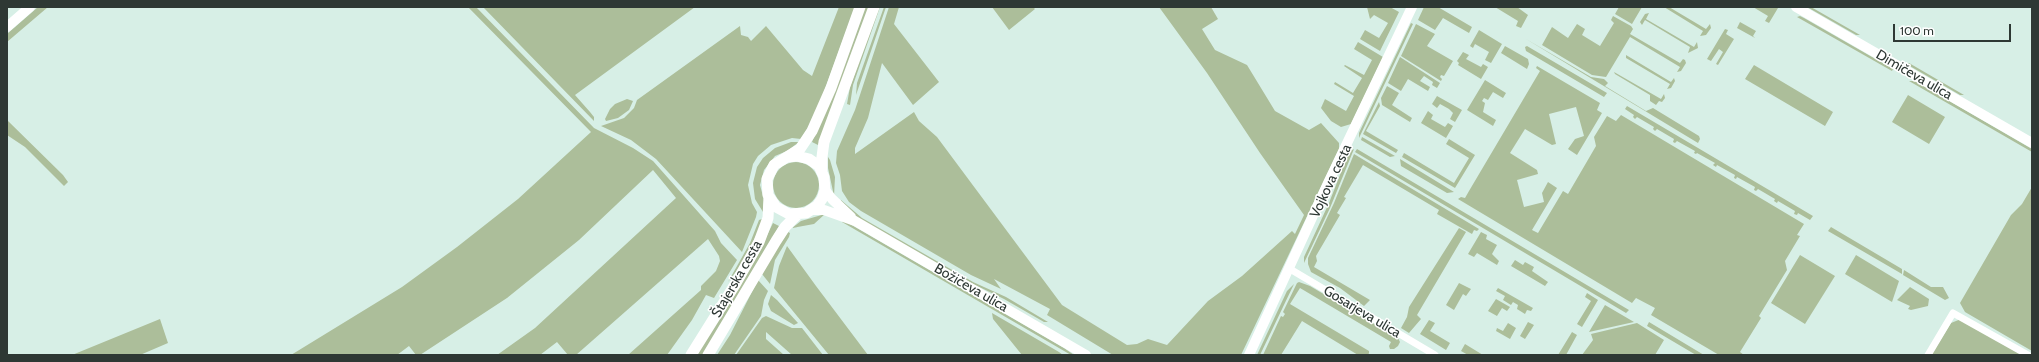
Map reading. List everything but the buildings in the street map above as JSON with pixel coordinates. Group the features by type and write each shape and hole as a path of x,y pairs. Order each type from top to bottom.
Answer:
{"main road":[{"name":"Štajerska cesta","path":"691,355 728,297 759,242 768,218 769,197 767,185 769,173 777,163 803,146 816,124 860,7"},
{"path":"822,172 822,157 826,138 874,7"},
{"path":"788,157 797,156 809,159 816,164 822,172 825,180 825,190 820,202 812,210"},
{"path":"769,197 781,211 797,215"},
{"name":"Štajerska cesta","path":"708,355 785,227 797,215 812,210"}],"street":[{"path":"7,27 30,7"},
{"name":"Vojkova cesta","path":"1250,355 1328,183 1412,7"},
{"name":"Dimičeva ulica","path":"1796,7 2032,143"},
{"name":"Božičeva ulica","path":"825,190 832,199 856,221"},
{"name":"Božičeva ulica","path":"812,210 824,210 856,221 1086,355"},
{"name":"Gosarjeva ulica","path":"1290,269 1435,355"},
{"path":"1928,355 1953,313 2028,355"}],"green space":[{"path":"38,7 48,7 7,42 7,34"},
{"path":"468,7 476,7 594,128 633,148 653,161 715,231 721,243 737,260 714,298 706,295 692,320 667,355 628,355 701,290 701,286 716,271 720,261 719,256 708,239 576,355 568,355 557,342 540,355 497,355 535,328 676,198 653,170 579,240 507,298 420,355 416,355 409,346 397,355 291,355 402,287 457,247 518,199 591,132"},
{"path":"483,7 695,7 575,95 594,117 594,121"},
{"path":"839,7 855,7 815,116 801,139 792,138 771,145 758,156 753,164 748,185 752,203 757,212 742,252 656,159 631,140 601,126 624,118 634,108 637,100 740,26 741,35 748,37 751,41 766,26 803,70 812,76"},
{"path":"864,7 870,7 818,145 812,142"},
{"path":"878,7 880,7 853,85 850,105 847,104 850,87"},
{"path":"884,7 886,7 856,95 857,83"},
{"path":"889,7 899,7 894,24 939,82 913,105 882,63 868,118 855,148 855,154 914,112 919,121 937,137 1062,305 1127,345 1137,344 1148,339 1167,345 1208,301 1242,276 1292,231 1295,234 1304,215 1260,153 1207,73 1159,7 1211,7 1218,19 1202,29 1215,50 1247,65 1275,111 1309,130 1321,123 1339,143 1339,149 1241,355 1113,355 1047,315 1050,309 994,279 1001,289 971,275 861,211 849,202 842,191 840,175 836,163 837,151 855,110"},
{"path":"992,7 1033,7 1035,9 1009,30"},
{"path":"1367,7 1390,7 1399,12 1380,51 1360,39 1365,30 1379,38 1388,23 1374,15 1370,19"},
{"path":"1424,7 1438,7 1472,27 1469,33 1443,18 1435,30 1418,20"},
{"path":"1495,7 1517,7 1528,15 1521,28 1516,26 1518,21"},
{"path":"1619,7 1642,7 1632,24 1615,14"},
{"path":"1664,7 1669,7 1706,29 1710,24 1711,28 1706,35 1700,36 1703,31"},
{"path":"1753,7 1778,8 1769,23 1765,21 1768,16"},
{"path":"1807,7 1811,7 1860,35 1856,35"},
{"path":"1649,13 1646,19 1694,47 1697,42 1698,48 1688,53 1690,47 1645,20 1642,25 1640,22 1645,14"},
{"path":"1613,16 1631,26 1633,29 1630,34 1680,63 1683,59 1685,60 1686,63 1681,71 1677,72 1680,67 1630,37 1606,77 1592,75 1542,45 1552,27 1568,38 1577,24 1585,29 1582,35 1600,46 1614,23 1611,20"},
{"path":"1800,16 1893,69 1892,71 1797,17"},
{"path":"1740,22 1756,31 1753,36 1755,38 1737,28"},
{"path":"1411,23 1413,24 1359,138 1359,133"},
{"path":"1416,24 1435,34 1427,46 1453,61 1444,76 1441,75 1441,81 1401,56"},
{"path":"1725,29 1728,30 1726,34 1734,39 1718,65 1716,64 1723,52 1719,49 1711,61 1707,59"},
{"path":"1479,30 1502,44 1491,63 1485,60 1489,52 1475,44 1473,48 1470,46"},
{"path":"1526,39 1591,77 1604,79 1608,83 1605,86 1646,111 1653,108 1699,136 1700,139 1698,143"},
{"path":"1358,42 1383,57 1351,124 1341,127 1331,121 1321,108 1325,99 1346,111 1354,96 1334,84 1335,82 1353,93 1362,78 1344,66 1345,65 1364,75 1372,60 1354,49"},
{"path":"1505,46 1528,59 1529,64 1527,69 1501,53"},
{"path":"1527,46 1607,93 1604,97 1526,51 1525,47"},
{"path":"1463,52 1469,55 1466,59 1481,67 1483,64 1488,67 1481,79 1458,65 1459,63 1457,61"},
{"path":"1626,55 1671,82 1674,78 1675,81 1671,88 1667,89 1670,84 1626,58"},
{"path":"1400,57 1440,83 1437,88 1432,85 1433,82 1424,76 1420,81 1430,87 1428,91 1408,79 1401,91 1388,83"},
{"path":"1909,63 1964,95 1960,95 1908,65"},
{"path":"1754,65 1833,112 1825,126 1745,79"},
{"path":"1537,66 1600,103 1597,110 1602,113 1577,155 1568,149 1575,139 1584,136 1576,107 1549,114 1556,144 1552,145 1525,129 1510,153 1537,170 1538,174 1517,180 1524,207 1544,202 1542,193 1548,182 1557,188 1532,230 1538,233 1563,191 1568,194 1596,146 1594,137 1607,116 1616,121 1621,115 1804,224 1797,235 1800,236 1785,261 1787,270 1759,316 1761,318 1740,352 1744,355 1719,355 1651,315 1655,308 1636,298 1632,303 1458,199 1461,197 1465,198 1540,71 1536,68"},
{"path":"1614,72 1661,99 1664,94 1665,98 1662,102 1659,101 1656,105 1650,101 1650,95"},
{"path":"1485,80 1506,93 1503,98 1493,92 1488,100 1484,98 1482,101 1485,103 1483,112 1496,120 1493,126 1467,110"},
{"path":"1909,81 1915,81 2032,149 2032,152"},
{"path":"1387,86 1399,93 1392,105 1412,118 1410,122 1382,105 1381,98"},
{"path":"1908,95 1945,117 1929,144 1892,122"},
{"path":"1437,96 1462,110 1455,122 1450,119 1453,113 1449,109 1440,104 1437,108 1432,104"},
{"path":"627,99 633,101 629,110 618,118 606,121 605,119 610,109 615,104"},
{"path":"1379,102 1380,106 1366,131 1398,150 1396,153 1363,134"},
{"path":"1627,106 1813,216 1810,220 1798,213 1797,215 1794,214 1795,211 1778,201 1777,203 1774,201 1775,199 1758,189 1756,191 1754,190 1755,187 1737,177 1736,179 1734,178 1735,175 1717,165 1716,167 1713,165 1715,163 1697,153 1694,153 1695,151 1677,141 1675,143 1673,142 1674,139 1657,129 1655,131 1653,129 1654,127 1637,117 1635,119 1633,117 1634,115 1625,109"},
{"path":"1428,111 1433,115 1431,119 1445,127 1448,123 1453,126 1446,138 1421,123"},
{"path":"7,120 63,175 68,182 64,186 25,147 7,135"},
{"path":"1362,137 1395,156 1390,157 1361,140"},
{"path":"1449,139 1475,155 1455,188 1402,157 1404,153 1454,183 1469,158 1446,144"},
{"path":"791,142 799,142 787,151 775,156 764,170 760,185 764,200 763,212 755,199 753,183 757,167 763,158 775,148"},
{"path":"1354,149 1330,208 1304,263 1304,257 1329,203 1345,162 1350,151"},
{"path":"1357,149 1629,310 1626,313 1355,152"},
{"path":"1354,154 1479,229 1477,231 1474,230 1472,234 1437,214 1439,210 1363,165 1344,197 1346,198 1337,213 1340,215 1316,256 1317,261 1314,267 1370,300 1364,306 1340,288 1311,272 1308,264 1308,258 1334,203"},
{"path":"828,157 835,177 834,196 828,168"},
{"path":"1400,159 1454,192 1447,193 1401,166"},
{"path":"791,162 801,162 809,166 815,172 819,180 819,190 815,198 809,204 801,208 791,208 783,204 777,198 773,190 773,180 777,172 783,166"},
{"path":"2032,187 2032,351 1965,312 1960,303 2011,215 2022,204"},
{"path":"841,200 862,218 973,282 1006,297 1048,322 1044,322 1004,299 967,281 861,220 840,204"},
{"path":"825,214 814,224 792,228 801,221"},
{"path":"762,219 759,230 741,265 728,282 750,243 759,220"},
{"path":"843,220 1074,355 1071,355 842,222"},
{"path":"773,223 779,226 750,278 703,355 696,355 757,256"},
{"path":"1831,227 1902,269 1902,274 1828,231"},
{"path":"1459,228 1466,232 1417,315 1421,319 1409,333 1401,328 1407,317 1409,307"},
{"path":"788,232 790,233 789,237 775,260 770,284 762,274 777,247"},
{"path":"1481,232 1487,235 1486,239 1497,245 1492,254 1499,261 1497,265 1477,253 1474,257 1468,254"},
{"path":"787,246 868,355 829,355 774,288 779,266"},
{"path":"1800,255 1835,276 1805,324 1771,303"},
{"path":"1856,255 1899,281 1892,302 1845,274"},
{"path":"1515,260 1523,265 1525,262 1534,267 1532,271 1548,282 1545,286 1511,266"},
{"path":"1904,270 1931,287 1943,287 1949,298 1945,300 1903,275"},
{"path":"758,280 768,291 764,300 761,316 734,355 717,355 730,335"},
{"path":"1299,282 1310,286 1398,338 1400,342 1398,346 1394,349 1390,349 1389,346 1391,342 1300,288 1290,304 1369,351 1368,355 1358,355 1302,321 1281,355 1263,355 1281,316 1283,317 1285,314 1283,312 1297,283"},
{"path":"1459,283 1471,289 1466,296 1463,294 1454,310 1446,305"},
{"path":"1294,284 1260,355 1257,355 1287,291"},
{"path":"1910,287 1929,299 1928,306 1911,310 1908,309 1910,306 1897,300"},
{"path":"1498,288 1533,308 1531,311 1527,310 1525,314 1517,309 1518,305 1513,302 1511,305 1503,300 1505,296 1496,291"},
{"path":"1587,293 1598,300 1582,327 1577,324 1591,301 1585,297"},
{"path":"771,295 798,323 794,325 771,311 768,304"},
{"path":"1496,299 1510,307 1507,311 1502,308 1497,316 1488,311"},
{"path":"1605,305 1634,322 1589,332"},
{"path":"992,313 1063,355 1022,355 993,319"},
{"path":"766,316 792,328 802,328 823,355 792,355 766,332 766,339 784,355 736,355 762,318"},
{"path":"160,319 168,343 140,355 72,355"},
{"path":"1961,319 2022,355 1931,355 1951,323"},
{"path":"1429,320 1435,323 1430,331 1450,343 1446,350 1420,334"},
{"path":"1528,322 1534,325 1525,339 1520,336"},
{"path":"1649,322 1704,355 1696,355 1647,326"},
{"path":"1508,323 1516,328 1510,339 1496,331 1497,328 1503,331"},
{"path":"1637,323 1664,340 1655,355 1582,355 1593,340 1591,334"},
{"path":"1572,332 1577,335 1566,355 1558,355"},
{"path":"1465,344 1483,355 1468,355 1461,351"}]}
